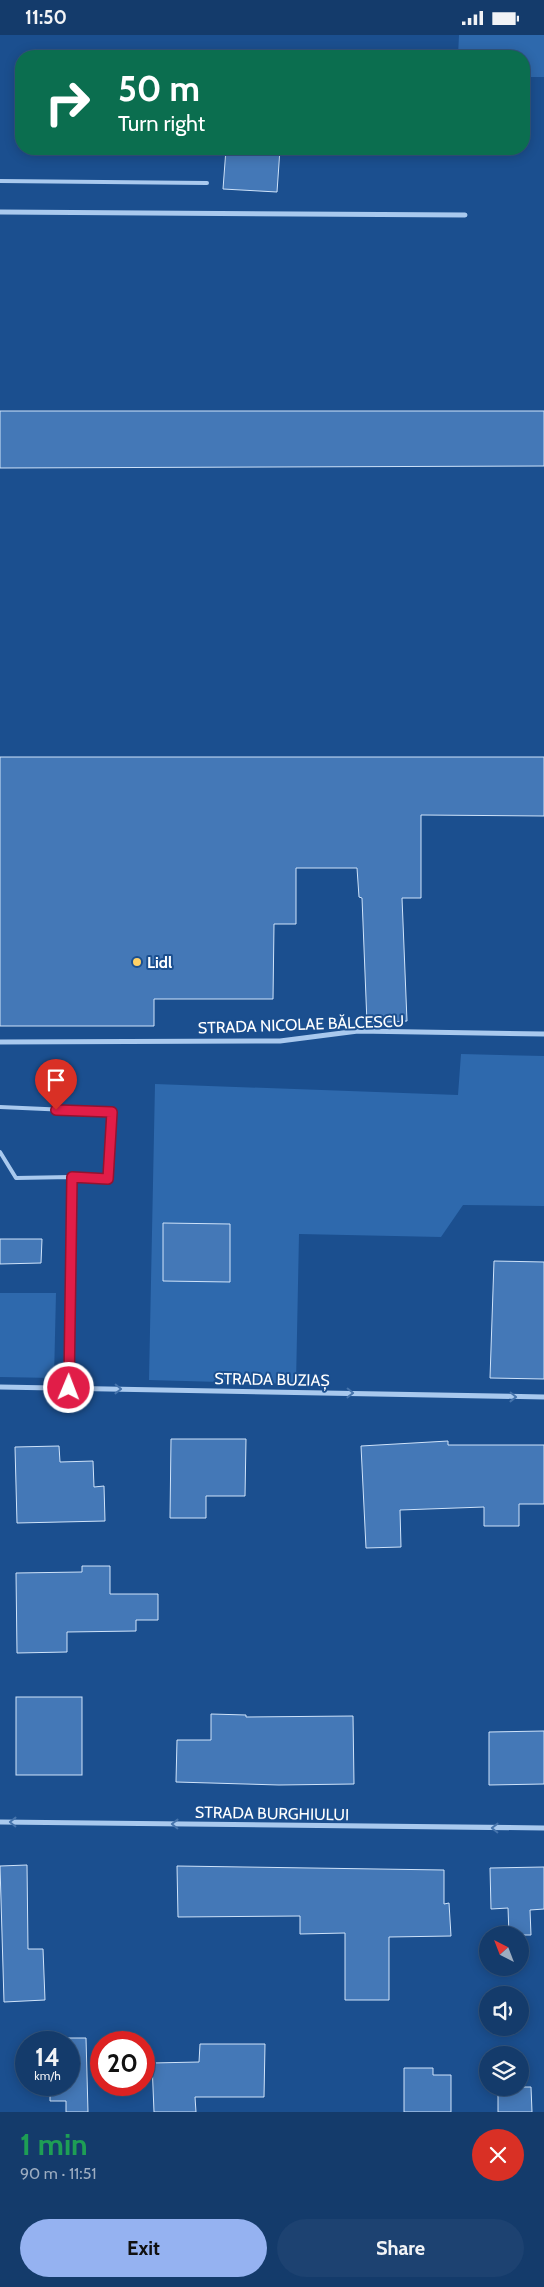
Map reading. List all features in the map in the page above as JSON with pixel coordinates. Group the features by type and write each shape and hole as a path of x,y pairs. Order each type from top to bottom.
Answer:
{"street":[{"path":"0,212 466,215"},
{"name":"STRADA NICOLAE BĂLCESCU","path":"0,1042 280,1041 358,1031 544,1034"},
{"name":"STRADA BUZIAȘ","path":"0,1387 544,1397"},
{"name":"STRADA BURGHIULUI","path":"0,1822 544,1828"}],"lane":[{"path":"0,181 207,183"},
{"path":"0,1107 112,1112 108,1179 16,1177 0,1152"},
{"path":"69,1388 72,1177"}],"shaded area":[{"path":"459,35 544,35 544,77 530,77 530,50 458,50"},
{"path":"461,1054 544,1056 544,1206 463,1205 441,1237 299,1234 296,1384 149,1380 155,1084 458,1095"},
{"path":"0,1293 56,1293 54,1378 0,1377"}],"building":[{"path":"226,155 280,155 277,192 223,189"},
{"path":"0,411 544,411 544,466 0,468"},
{"path":"0,757 544,757 544,816 421,815 421,898 402,898 407,1021 367,1023 362,898 359,897 357,868 296,868 296,924 274,924 273,999 154,999 154,1026 0,1026"},
{"path":"163,1223 230,1224 230,1282 163,1281"},
{"path":"0,1239 42,1239 41,1263 0,1264"},
{"path":"494,1261 544,1262 544,1379 490,1378"},
{"path":"171,1439 246,1439 245,1496 206,1496 206,1518 170,1518"},
{"path":"448,1441 448,1445 544,1445 544,1504 519,1504 519,1526 484,1526 484,1507 400,1510 401,1547 366,1548 361,1446"},
{"path":"59,1446 60,1462 93,1461 94,1487 104,1486 105,1521 17,1523 15,1447"},
{"path":"82,1566 110,1566 110,1594 158,1594 158,1620 136,1620 136,1631 67,1632 67,1652 17,1653 16,1573 82,1572"},
{"path":"16,1697 82,1697 82,1775 16,1775"},
{"path":"211,1714 246,1715 246,1717 353,1716 354,1784 279,1785 176,1782 177,1740 211,1740"},
{"path":"544,1731 544,1784 489,1785 489,1732"},
{"path":"27,1865 28,1949 43,1949 45,2000 4,2002 0,1866"},
{"path":"177,1866 444,1870 444,1904 449,1903 451,1936 389,1937 389,2000 345,2000 345,1933 300,1934 300,1916 178,1917"},
{"path":"544,1867 544,1909 530,1910 531,1935 529,1935 529,1926 509,1926 508,1908 491,1909 490,1868"},
{"path":"80,2038 86,2038 88,2112 66,2112 66,2101 50,2101 50,2096 80,2096"},
{"path":"200,2044 265,2044 264,2097 195,2097 196,2112 154,2112 155,2063 199,2062"},
{"path":"404,2068 433,2068 433,2075 451,2075 451,2112 404,2112"},
{"path":"529,2087 531,2087 532,2112 498,2112 498,2096 529,2096"}],"place":[{"name":"Lidl","path":"137,962"}],"route":[{"path":"56,1110 112,1112 108,1179 72,1177 69,1388"}]}
